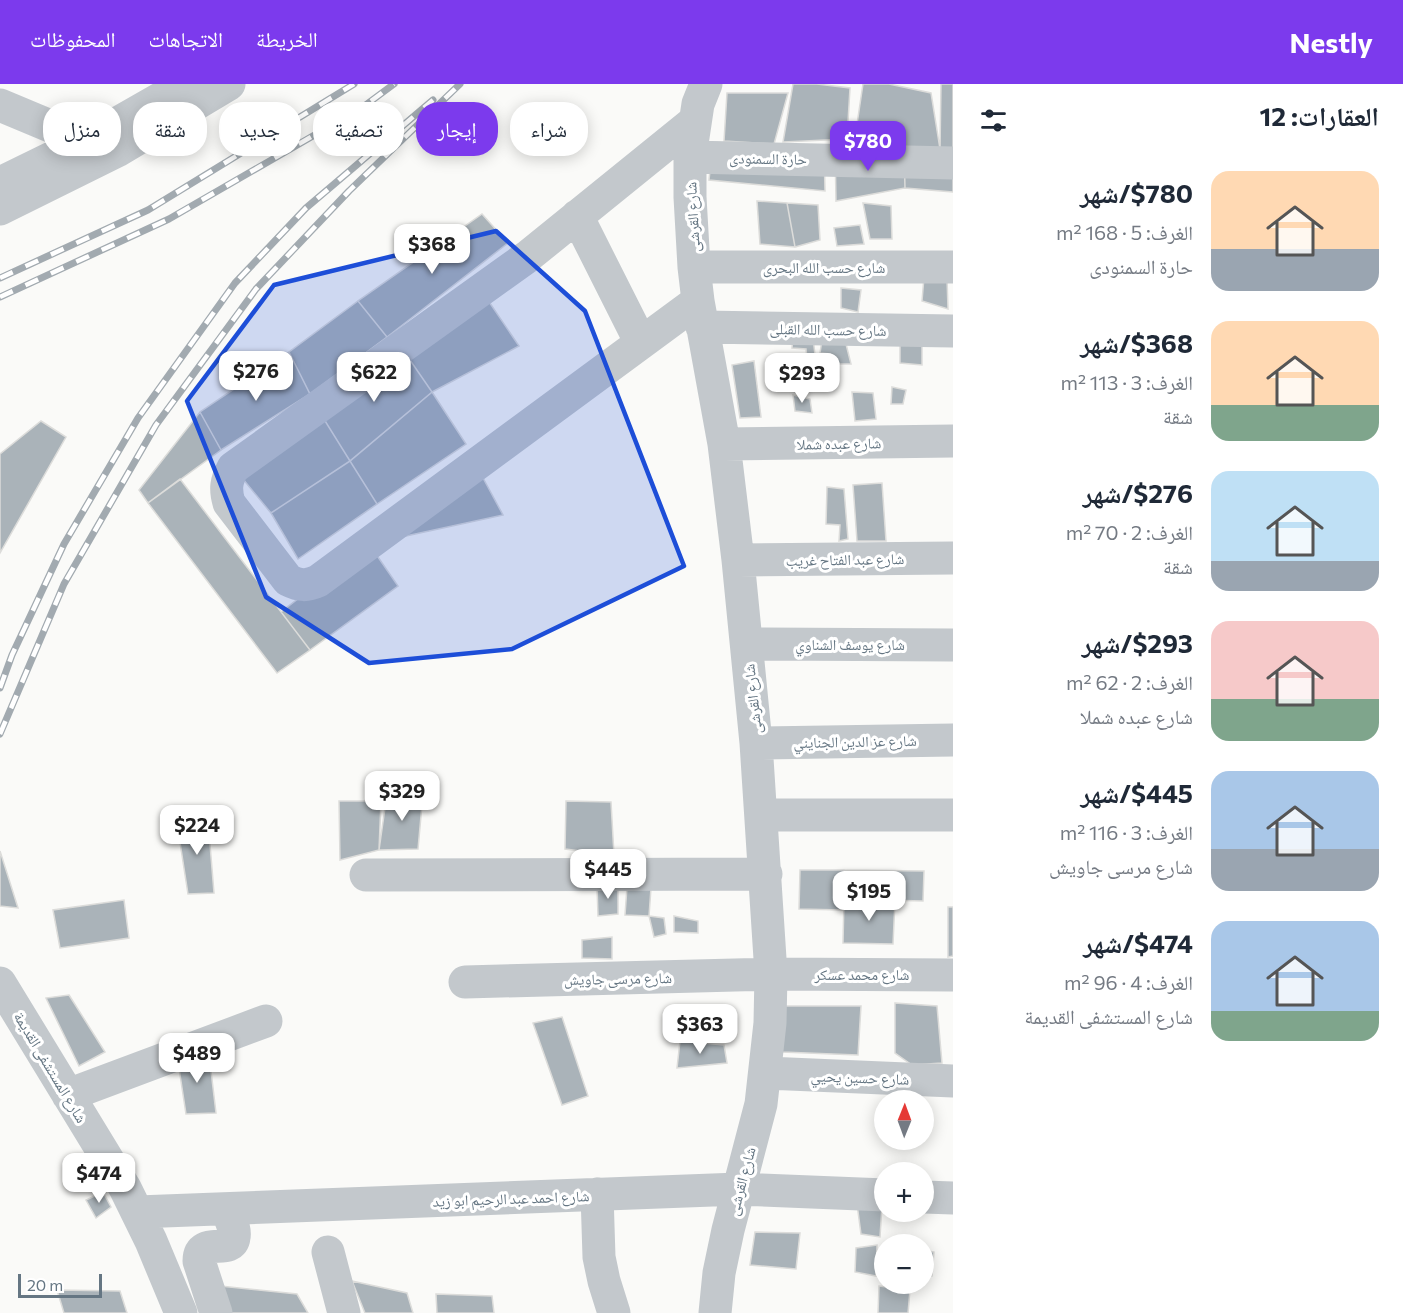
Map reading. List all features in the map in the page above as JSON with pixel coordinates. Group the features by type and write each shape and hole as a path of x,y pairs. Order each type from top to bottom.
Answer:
{"street":[{"path":"0,208 117,151 229,84"},
{"name":"شارع القرشى","path":"706,84 698,104 690,157 694,267 700,314 724,444 738,560 762,815 771,974 771,1023 761,1104 728,1230 719,1273 715,1313"},
{"path":"121,120 177,86"},
{"path":"0,105 43,123"},
{"path":"695,121 527,257 233,468 226,481 229,503 288,580 297,585 308,585 318,581 641,343 700,314"},
{"path":"0,183 55,156"},
{"name":"حارة السمنودى","path":"690,157 953,163"},
{"path":"577,216 641,343"},
{"name":"شارع حسب الله البحرى","path":"694,267 953,267"},
{"name":"شارع حسب الله القبلى","path":"700,314 953,331"},
{"name":"شارع عبده شملا","path":"724,444 953,441"},
{"name":"شارع عبد الفتاح غريب","path":"738,560 953,558"},
{"name":"شارع يوسف الشناوي","path":"747,644 953,645"},
{"name":"شارع عز الدين الجنايني","path":"756,742 953,740"},
{"path":"762,815 953,815"},
{"path":"366,875 766,874"},
{"name":"شارع محمد عسكر","path":"771,974 953,975"},
{"name":"شارع مرسى جاويش","path":"465,982 771,974"},
{"name":"شارع المستشفى القديمة","path":"0,983 138,1212 182,1313"},
{"path":"68,1095 266,1021"},
{"name":"شارع حسين يحيي","path":"766,1073 953,1081"},
{"name":"شارع احمد عبد الرحيم ابو زيد","path":"138,1212 740,1189 874,1195"},
{"path":"597,1194 599,1257 614,1313"},
{"path":"934,1197 953,1198"},
{"path":"216,1313 199,1255 201,1250 206,1248 229,1245 234,1241 235,1235 227,1209"},
{"path":"328,1252 344,1313"}],"highlighted area":[{"path":"496,231 585,311 684,566 512,649 369,663 266,597 187,401 274,285"}],"building":[{"path":"793,84 850,88 847,139 783,142"},
{"path":"863,84 889,84 931,93 940,149 853,151"},
{"path":"941,84 953,84 953,148 940,149"},
{"path":"727,93 788,93 774,144 724,141"},
{"path":"713,142 824,148 825,191 709,180"},
{"path":"835,148 904,150 905,188 836,201"},
{"path":"904,150 953,154 953,192 905,188"},
{"path":"757,201 787,203 795,247 760,244"},
{"path":"787,203 818,205 820,240 795,247"},
{"path":"863,203 891,206 892,239 870,239"},
{"path":"482,214 508,243 387,337 358,301"},
{"path":"860,225 864,244 837,246 834,228"},
{"path":"924,277 947,278 948,309 922,301"},
{"path":"841,288 861,290 858,312 841,308"},
{"path":"481,290 519,346 432,392 401,347"},
{"path":"358,301 387,337 310,394 289,352"},
{"path":"793,337 813,337 816,364 808,368 806,349 792,348"},
{"path":"822,340 845,340 851,364 827,364 830,354 820,353"},
{"path":"900,341 922,341 922,365 900,363"},
{"path":"401,347 432,392 350,461 317,408"},
{"path":"289,352 310,394 221,450 200,412"},
{"path":"754,361 761,417 740,418 732,365"},
{"path":"892,387 906,390 903,404 891,404"},
{"path":"432,392 466,444 377,504 350,461"},
{"path":"852,392 873,393 876,419 855,421"},
{"path":"793,395 810,399 812,413 795,411"},
{"path":"317,408 350,461 271,513 238,473"},
{"path":"200,412 221,450 148,503 139,490"},
{"path":"41,421 66,437 0,553 0,454"},
{"path":"350,461 377,504 298,559 271,513"},
{"path":"476,465 503,515 369,544"},
{"path":"180,479 310,650 277,673 148,503"},
{"path":"882,483 886,541 857,541 853,485"},
{"path":"827,487 844,489 848,539 839,541 840,525 826,524"},
{"path":"369,544 398,586 310,650 281,612"},
{"path":"387,794 423,794 418,849 379,850"},
{"path":"339,801 381,801 379,850 340,860"},
{"path":"566,801 611,802 614,855 565,849"},
{"path":"208,820 214,893 188,894 177,823"},
{"path":"0,851 18,908 0,906"},
{"path":"800,870 844,870 843,910 799,909"},
{"path":"844,870 924,871 923,901 844,899"},
{"path":"618,885 618,914 598,916 597,887"},
{"path":"627,887 651,888 649,916 625,915"},
{"path":"844,899 895,901 893,944 843,943"},
{"path":"124,900 129,938 60,948 53,910"},
{"path":"948,907 953,907 953,956 948,957"},
{"path":"649,916 664,918 666,934 654,937"},
{"path":"674,916 698,921 698,933 674,932"},
{"path":"612,937 612,959 582,958 582,940"},
{"path":"69,995 105,1052 79,1066 46,998"},
{"path":"895,1003 937,1006 942,1063 912,1065 895,1053"},
{"path":"785,1006 861,1006 858,1055 782,1052"},
{"path":"676,1016 721,1021 719,1037 678,1035"},
{"path":"562,1017 588,1096 562,1105 533,1023"},
{"path":"680,1041 724,1045 727,1063 677,1068"},
{"path":"209,1054 216,1113 186,1114 177,1055"},
{"path":"103,1192 111,1207 96,1218 86,1200"},
{"path":"857,1204 874,1205 874,1222 881,1222 880,1234 874,1234 874,1236 861,1234"},
{"path":"755,1232 800,1233 796,1269 750,1265"},
{"path":"874,1245 874,1276 855,1272 856,1248"},
{"path":"352,1281 407,1293 413,1313 365,1313"},
{"path":"220,1286 297,1294 308,1313 228,1313"},
{"path":"57,1290 120,1291 127,1313 64,1313"},
{"path":"436,1294 492,1296 494,1313 437,1313"},
{"path":"879,1294 910,1294 908,1313 878,1313"}],"railway":[{"path":"0,278 148,210 354,84"},
{"path":"0,297 169,219 363,107 394,84"},
{"path":"0,734 64,584 156,425 256,289 349,191 460,84"},
{"path":"0,688 12,655 64,544 138,418 235,283 306,208 433,100"}]}
